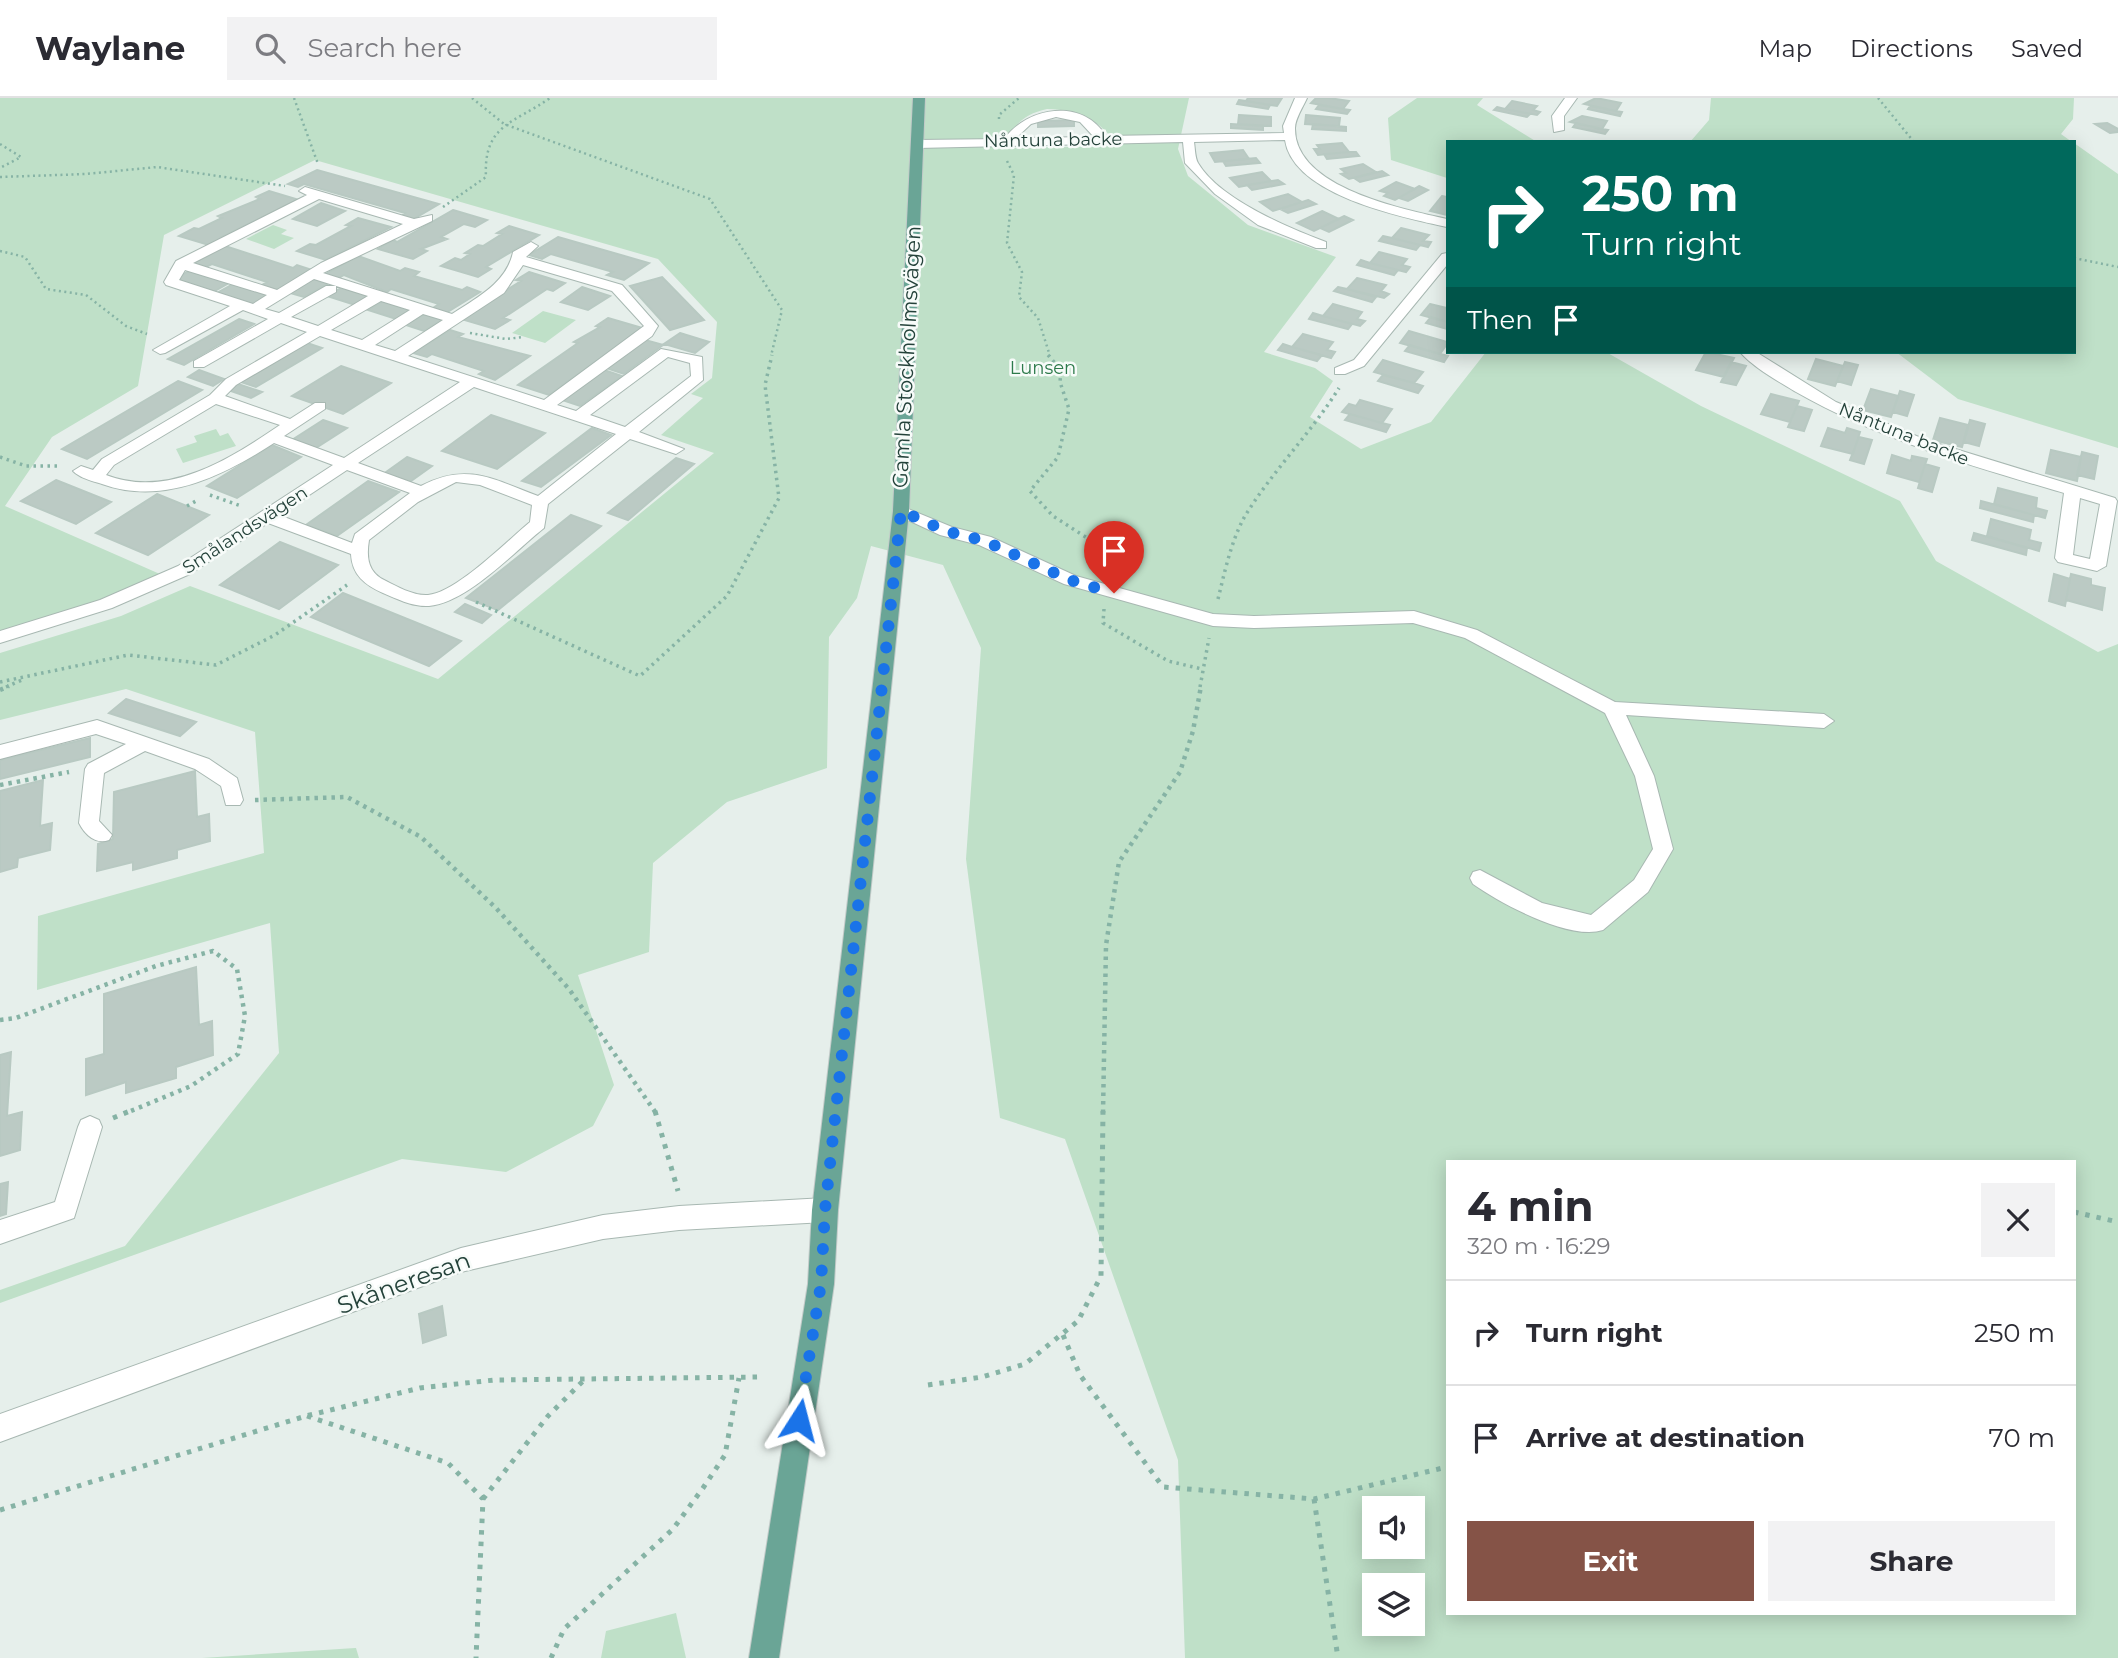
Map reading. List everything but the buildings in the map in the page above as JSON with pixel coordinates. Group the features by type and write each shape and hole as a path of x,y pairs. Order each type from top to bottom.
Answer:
{"main road":[{"name":"Gamla Stockholmsvägen","path":"764,1658 821,1284 825,1210 901,511 919,98"}],"street":[{"path":"1301,98 1293,112 1287,136 1297,162 1343,193 1446,223"},
{"path":"1558,130 1558,117 1571,98"},
{"path":"1003,141 1036,117 1050,114 1072,114 1084,120 1100,133 1102,140"},
{"name":"Nåntuna backe","path":"917,144 1287,136"},
{"path":"1188,137 1191,163 1219,191 1264,222 1321,245"},
{"path":"303,190 412,223"},
{"path":"317,195 181,264 171,282 676,449"},
{"path":"166,346 280,295 326,266 427,218"},
{"path":"520,260 518,255 531,246"},
{"path":"1340,371 1359,363 1446,258"},
{"path":"396,357 499,290 520,260"},
{"path":"520,260 617,288 651,326 647,333 546,406"},
{"path":"181,264 280,295"},
{"path":"315,275 421,309 447,323"},
{"path":"199,364 331,289"},
{"path":"88,473 215,398 231,382 379,296"},
{"path":"363,346 421,309"},
{"path":"540,502 466,476 445,478 361,538 358,551 363,574 372,582 411,598 432,600 451,593 538,524 540,502 698,377 697,360 666,352 578,417"},
{"name":"Nåntuna backe","path":"1750,354 1835,407 1904,438 1949,456 2073,490"},
{"name":"Smålandsvägen","path":"0,637 106,604 169,578 268,517 471,382"},
{"path":"215,398 291,424"},
{"path":"88,473 122,486 139,488 198,480 320,406"},
{"path":"271,437 423,492"},
{"path":"198,480 209,494"},
{"path":"901,511 946,531 985,541 1070,580 1213,620 1254,622 1340,617 1414,617 1471,634 1612,708 1824,720"},
{"path":"268,517 358,551"},
{"path":"1480,878 1503,895 1549,917 1595,924 1641,886 1663,849 1650,785 1628,733 1612,708"},
{"path":"0,752 97,727 146,742 212,770 230,783 233,800"},
{"path":"102,835 89,824 94,769 146,742"},
{"path":"0,1232 65,1210 90,1127"},
{"name":"Skåneresan","path":"0,1428 461,1260 603,1227 679,1218 825,1210"}],"path":[{"path":"294,98 318,164"},
{"path":"427,218 486,177 484,159 504,124 532,111 550,98"},
{"path":"1019,98 999,115 1003,141 1014,175 1007,243 1022,272 1018,297 1038,318 1046,352 1061,370 1060,382 1069,409 1058,457 1030,491 1034,502 1092,538 1109,552 1114,593 1104,604 1103,623 1168,661 1202,668"},
{"path":"1878,98 1912,140"},
{"path":"0,144 21,157 0,168"},
{"path":"0,177 86,174 157,167 267,181 303,190"},
{"path":"0,251 25,257 46,289 86,295 126,326 166,346"},
{"path":"2076,258 2118,267"},
{"path":"447,323 506,339 523,337"},
{"path":"928,1385 982,1377 1025,1364 1079,1321 1101,1276 1105,946 1119,862 1180,772 1193,731 1202,668 1233,542 1246,515 1320,419 1343,383 1340,371"},
{"path":"0,457 26,466 57,466 88,473"},
{"path":"0,682 128,655 216,665 275,635 363,574"},
{"path":"0,690 33,675"},
{"path":"0,785 94,769"},
{"path":"233,800 347,797 421,837 496,908 569,989 659,1117 677,1182 679,1218"},
{"path":"0,1020 16,1018 156,966 213,951 237,969 245,1016 239,1054 191,1086 90,1127"},
{"path":"2076,1212 2118,1222"},
{"path":"1063,1335 1080,1375 1163,1488 1314,1499 1446,1467"},
{"path":"0,1510 306,1416 420,1388 494,1380 761,1377"},
{"path":"551,1658 564,1629 673,1529 704,1488 725,1455 739,1378"},
{"path":"476,1658 484,1499 548,1416 584,1380"},
{"path":"306,1416 448,1464 484,1499"},
{"path":"1314,1499 1338,1658"}],"green space":[{"name":"Lunsen","path":"0,98 1189,98 1178,149 1188,176 1248,225 1336,257 1264,352 1315,368 1333,381 1310,417 1361,449 1431,422 1484,354 1610,354 1701,406 1900,501 1936,561 2098,652 2118,644 2118,1658 1185,1658 1178,1460 1065,1139 1000,1118 966,859 981,648 943,565 871,546 857,598 829,637 827,768 727,802 653,863 649,952 578,975 614,1085 593,1126 506,1172 402,1159 0,1303 0,1290 125,1246 279,1053 270,923 37,990 38,916 264,853 255,732 126,689 0,720 0,653 121,616 190,586 438,679 714,453 661,435 703,398 691,394 712,378 717,322 658,259 315,160 164,235 138,386 52,437 5,506 169,578 0,637","holes":["1047,109 1088,118 1104,129 1118,146 1004,148 1010,133 1025,118"]},
{"path":"1417,98 1483,98 1477,105 1534,140 1446,140 1446,178 1391,160 1388,118"},
{"path":"1711,98 2074,98 2073,119 2061,134 2069,140 1692,140 1709,120"},
{"path":"2076,144 2118,174 2118,448 1958,399 1899,354 2076,354"},
{"path":"273,225 287,230 281,234 294,238 274,249 246,239"},
{"path":"543,311 576,320 545,343 512,333"},
{"path":"216,429 220,436 228,433 236,446 183,463 176,449 197,442 194,436"},
{"path":"676,1613 686,1658 601,1658 606,1631"},
{"path":"355,1648 359,1658 202,1658"}],"route":[{"path":"799,1420 821,1284 825,1210 901,511 946,531 985,541 1070,580 1114,593"}]}
